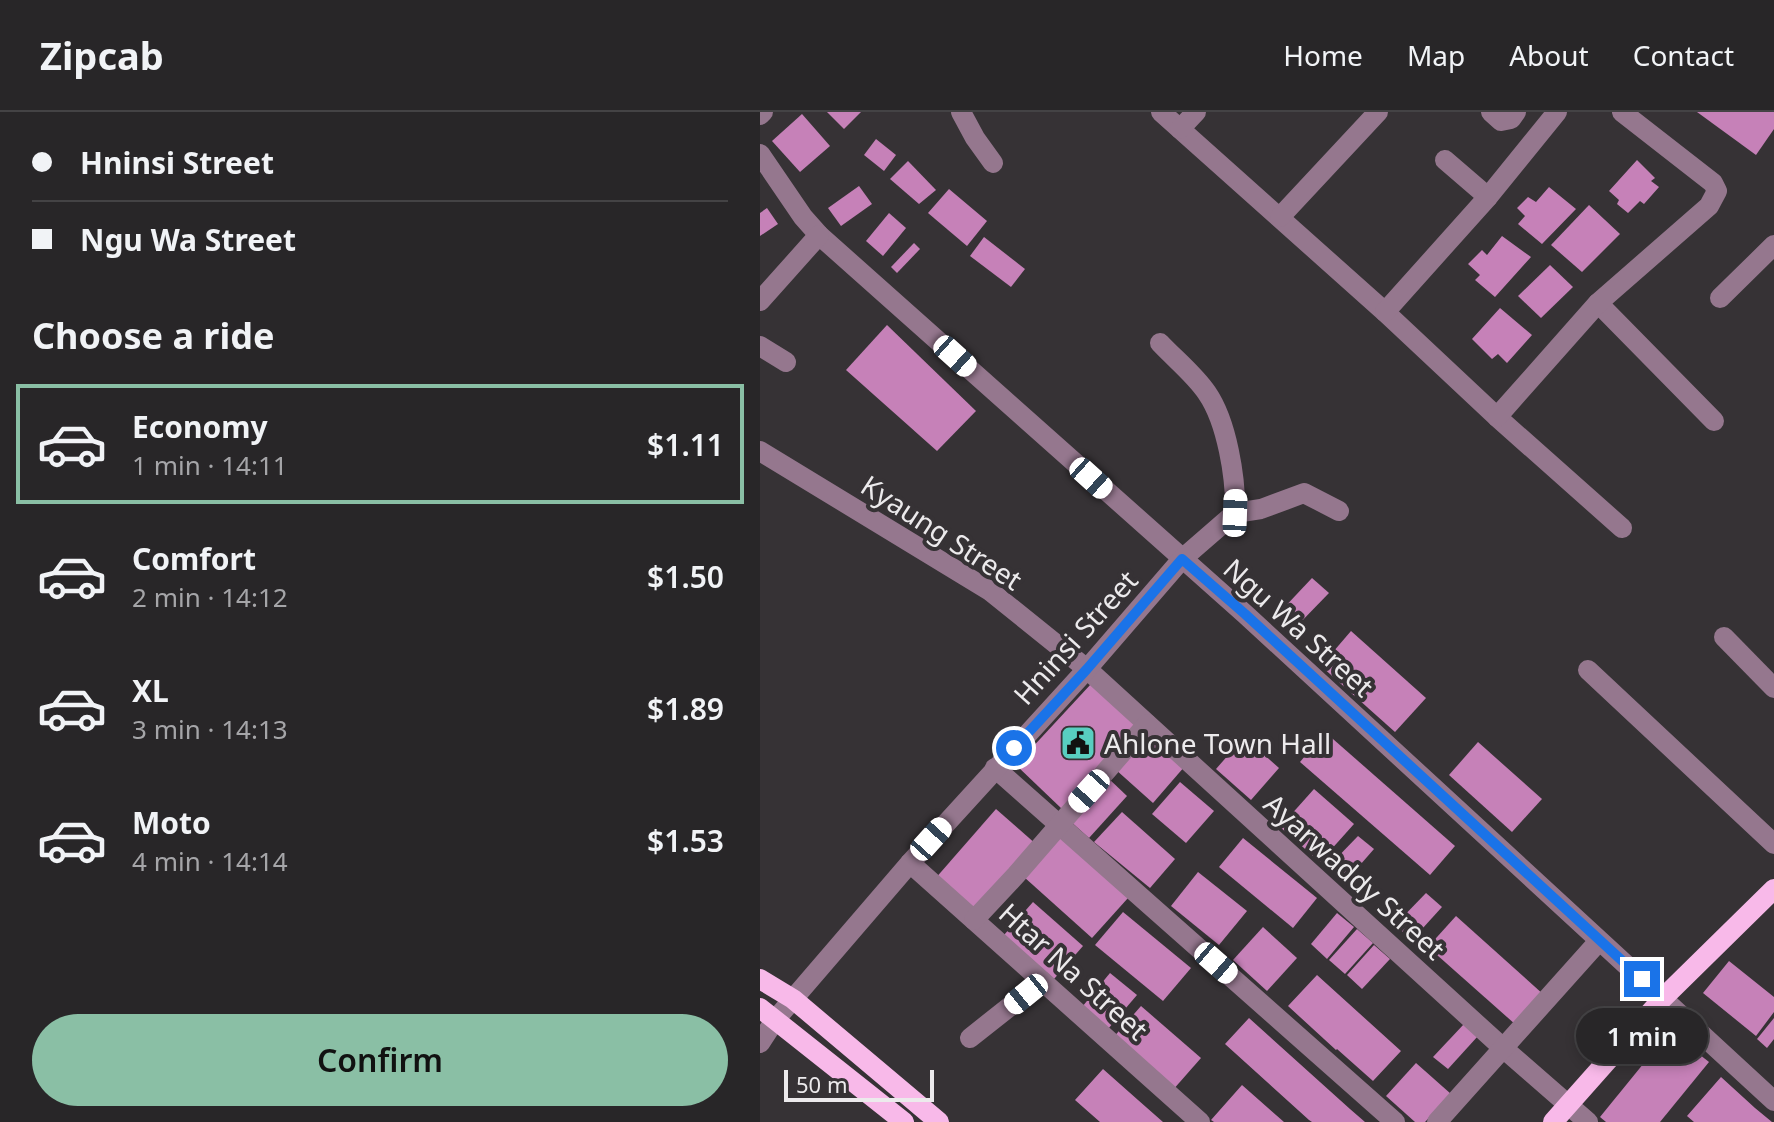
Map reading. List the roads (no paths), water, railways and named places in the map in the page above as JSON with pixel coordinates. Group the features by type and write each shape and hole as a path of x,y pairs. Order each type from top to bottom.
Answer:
{"main road":[{"path":"1553,1122 1663,998 1774,889"},
{"path":"760,979 793,999 939,1122"},
{"path":"768,1014 904,1122"}],"street":[{"path":"961,112 993,163"},
{"path":"1161,112 1622,528"},
{"path":"1180,129 1196,112"},
{"path":"1280,217 1378,112"},
{"path":"1491,112 1501,121 1511,119 1516,112"},
{"path":"1385,312 1488,197 1557,112"},
{"path":"1497,417 1598,303 1709,206 1717,191 1713,183 1622,112"},
{"name":"Ngu Wa Street","path":"760,154 819,235 1245,614 1774,1101"},
{"path":"1445,160 1488,197"},
{"path":"760,301 819,235"},
{"path":"1720,298 1774,245"},
{"path":"1598,303 1714,421"},
{"path":"1160,343 1206,391 1220,416 1235,490 1235,513 1261,509 1304,493 1339,511"},
{"path":"760,346 786,362"},
{"name":"Kyaung Street","path":"760,451 990,591 1087,669"},
{"name":"Hninsi Street","path":"760,1043 768,1014 793,999 910,863 1087,669 1182,559 1235,513"},
{"path":"1724,637 1774,688"},
{"name":"Ayarwaddy Street","path":"1087,669 1588,1122"},
{"path":"1588,670 1774,844"},
{"path":"974,920 1147,724"},
{"path":"995,768 1395,1122"},
{"name":"Htar Na Street","path":"910,863 1200,1122"},
{"path":"1437,1122 1599,941"},
{"path":"970,1038 1042,981"}],"place":[{"name":"Ahlone Town Hall","path":"1078,743"}]}
